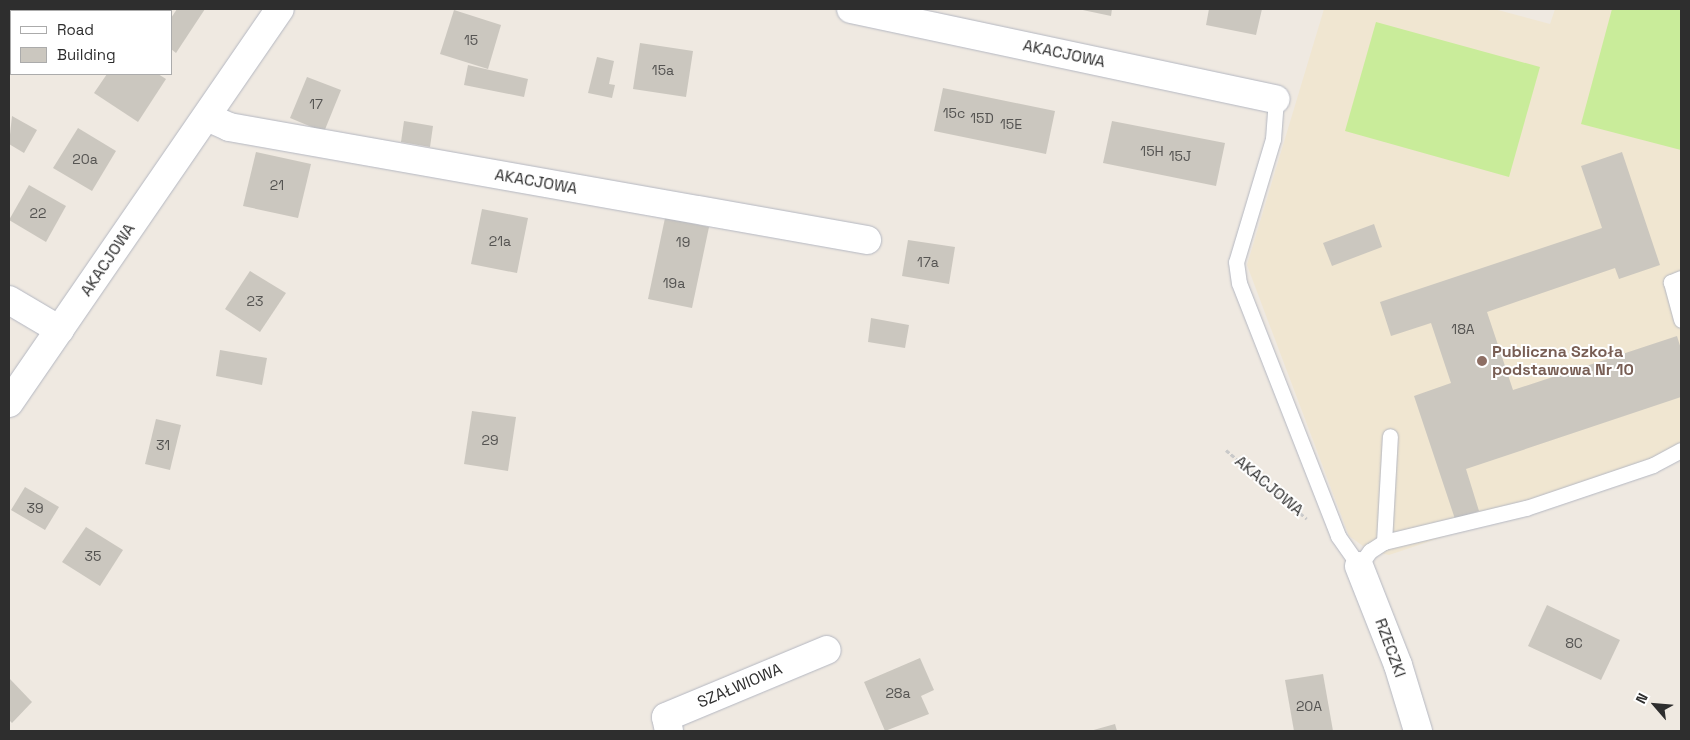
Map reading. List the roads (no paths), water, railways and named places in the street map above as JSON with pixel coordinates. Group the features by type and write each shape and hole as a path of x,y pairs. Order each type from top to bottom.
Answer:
{"street":[{"name":"AKACJOWA","path":"9,403 280,9"},
{"name":"AKACJOWA","path":"851,9 1276,99"},
{"name":"AKACJOWA","path":"207,117 229,127 867,240"},
{"path":"9,300 60,330"},
{"name":"RZECZKI","path":"1359,566 1398,665 1418,731"},
{"name":"SZAŁWIOWA","path":"669,731 666,718 827,650"}],"lane":[{"path":"1276,99 1273,139 1236,262 1239,283 1338,536 1359,566 1370,551 1384,542 1526,508 1653,465 1681,450"},
{"path":"1681,278 1671,282 1681,320"},
{"path":"1384,542 1390,436"}],"place":[{"name":"Publiczna Szkoła podstawowa Nr 10","path":"1482,361"}]}
